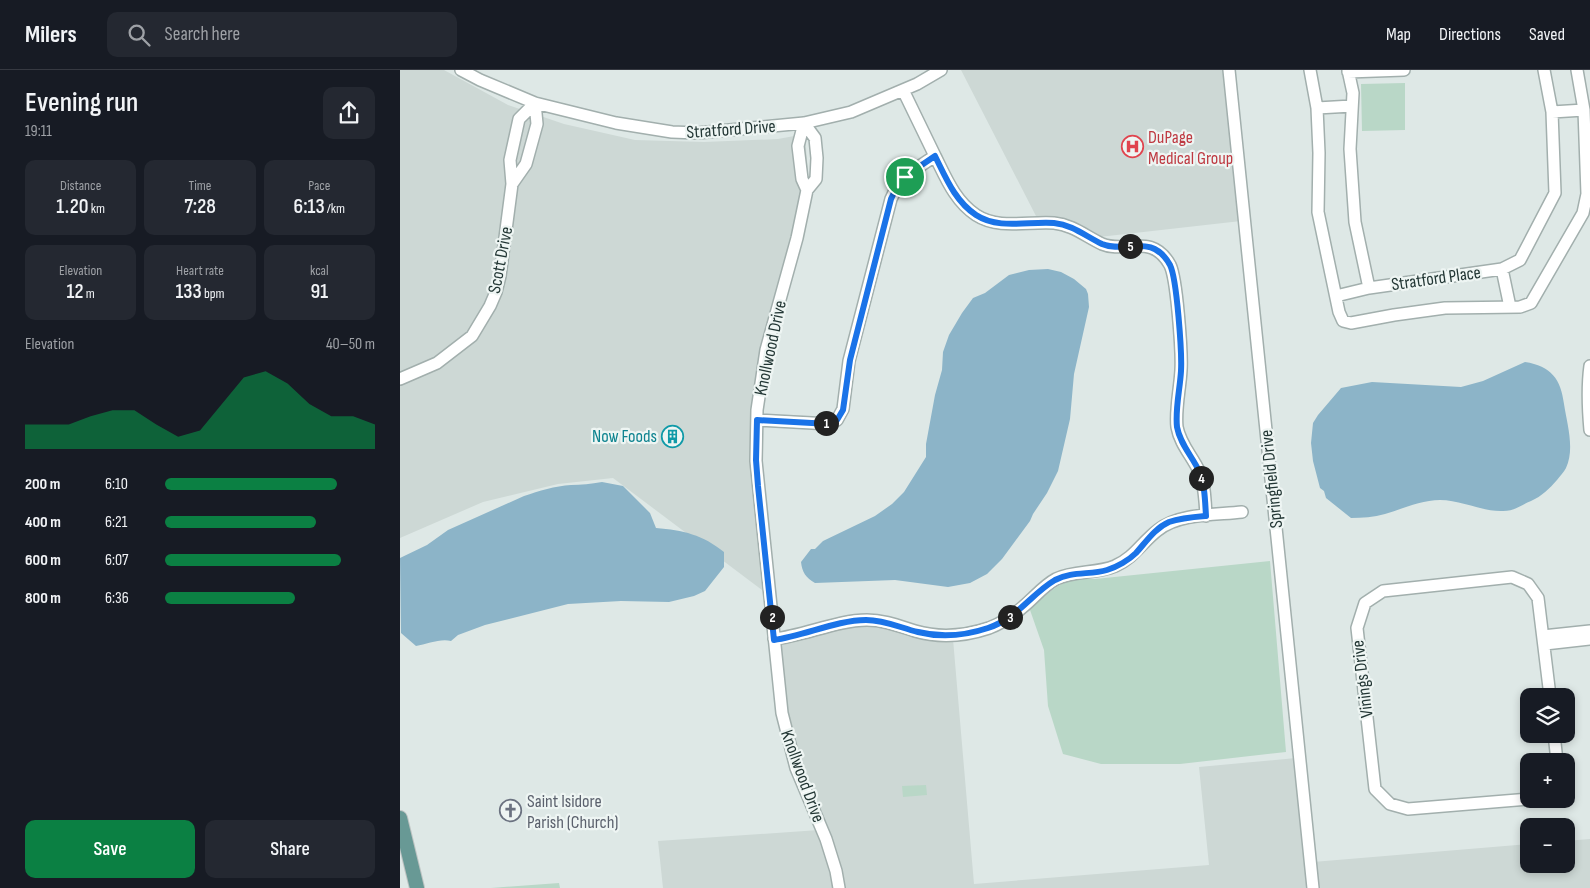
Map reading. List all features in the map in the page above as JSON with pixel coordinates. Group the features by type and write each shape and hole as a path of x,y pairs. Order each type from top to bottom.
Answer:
{"main road":[{"path":"400,818 417,888"}],"street":[{"name":"Stratford Drive","path":"461,70 535,103 616,123 672,132 697,133 804,123 851,112 904,90 941,70"},
{"name":"Springfield Drive","path":"1229,70 1313,888"},
{"path":"1310,70 1317,108 1319,153 1318,212 1339,312 1343,321 1351,323 1445,308 1510,308 1531,303 1583,213 1588,194 1586,109 1577,70"},
{"name":"Stratford Place","path":"1404,70 1348,71 1353,93 1350,149 1355,222 1369,288 1502,269 1520,260 1555,193 1552,112 1544,70"},
{"path":"904,90 952,190 962,204 976,215 988,221 1002,223 1054,223 1066,225 1103,244 1152,248 1166,260 1170,266 1174,281 1182,367 1177,426 1181,441 1199,470 1203,484 1206,516"},
{"name":"Scott Drive","path":"400,379 437,363 472,336 490,306 500,276 512,184 510,160 519,119 535,103"},
{"name":"Scott Drive","path":"512,184 526,164 537,124 535,103"},
{"path":"1317,108 1352,106"},
{"path":"1552,112 1586,109"},
{"name":"Knollwood Drive","path":"804,123 798,146 802,179 807,190"},
{"name":"Knollwood Drive","path":"804,123 815,138 817,158 816,179 807,190 766,350 758,396 756,460 782,713 788,743 796,768 826,839 839,888"},
{"path":"757,420 830,424 839,418 844,406 850,360 891,199 896,188 905,177 935,156"},
{"path":"1502,269 1510,308"},
{"path":"1336,296 1369,288"},
{"path":"1590,366 1587,386 1590,430"},
{"path":"774,640 789,638 829,626 865,620 894,624 916,632 940,636 978,631 991,627 1014,615 1042,588 1057,579 1073,573 1106,570 1122,563 1135,554 1156,531 1168,523 1183,518 1242,512"},
{"name":"Vinings Drive","path":"1520,800 1408,809 1390,804 1375,789 1357,628 1365,603 1383,591 1512,577 1528,584 1538,598 1549,688"},
{"path":"1544,640 1590,631"},
{"path":"1544,640 1590,639"}],"shaded area":[{"path":"400,70 444,70 508,105 564,124 635,140 704,142 778,139 805,134 808,173 753,423 766,593 613,478 558,484 483,502 400,538"},
{"path":"961,70 1226,70 1241,221 1099,237 1065,219 1036,216"},
{"path":"867,624 953,639 974,884 1209,865 1199,767 1296,758 1309,888 843,888 794,747 788,720 780,643 841,627"},
{"path":"819,830 833,888 663,888 658,841"},
{"path":"1590,839 1590,888 1316,888 1313,862 1520,845 1520,873 1575,873 1575,840"}],"green space":[{"path":"1405,83 1405,130 1362,131 1361,84"},
{"path":"1270,561 1286,752 1180,764 1101,764 1063,754 1048,706 1044,650 1030,610 1039,601 1059,586 1074,579 1095,579"},
{"path":"926,785 927,795 903,797 902,786"},
{"path":"559,883 560,888 491,888"}],"water":[{"path":"1048,269 1061,272 1074,279 1086,289 1089,307 1074,374 1070,419 1058,471 1030,521 1002,559 987,574 970,583 948,587 895,580 815,583 809,579 803,572 801,562 811,549 815,549 823,541 875,516 892,504 904,492 926,457 926,444 935,395 942,370 943,352 949,335 973,298 985,293 1009,275 1029,270"},
{"path":"1525,362 1548,370 1557,381 1563,395 1570,436 1569,461 1566,468 1539,497 1518,508 1507,511 1488,510 1456,502 1433,500 1364,518 1351,518 1326,498 1324,491 1320,488 1313,461 1311,443 1313,423 1341,388 1372,382 1461,387 1483,381"},
{"path":"602,482 623,486 650,513 656,528 692,534 708,541 724,552 724,567 705,591 694,596 669,602 621,601 568,604 485,625 458,635 451,641 438,641 416,646 401,633 400,558 427,545 448,530 524,496 559,486"}],"place":[{"name":"DuPage Medical Group","path":"1132,147"},
{"name":"Now Foods","path":"673,436"},
{"name":"Saint Isidore Parish (Church)","path":"511,811"}],"route":[{"path":"935,156 952,190 962,204 976,215 988,221 1066,225 1103,244 1152,248 1161,254 1170,266 1174,281 1182,367 1177,426 1181,441 1199,470 1203,484 1206,516 1183,518 1168,523 1156,531 1135,554 1122,563 1106,570 1073,573 1057,579 1042,588 1014,615 991,627 978,631 940,636 916,632 880,621 865,620 829,626 789,638 774,640 758,486 756,460 757,420 830,424 841,416 850,360 891,199 900,181 905,177 935,156"}]}
